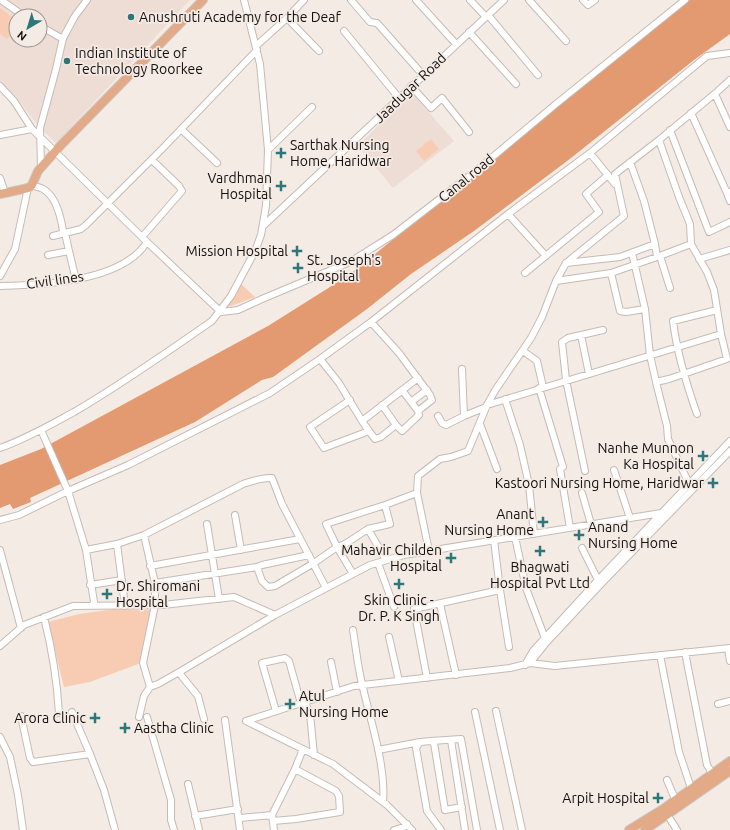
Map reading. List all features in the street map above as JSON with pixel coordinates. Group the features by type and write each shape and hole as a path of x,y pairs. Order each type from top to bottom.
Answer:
{"main road":[{"path":"2,193 30,186 38,171 55,151 203,0"},
{"path":"645,830 665,812 675,799 730,761"},
{"path":"629,830 665,812 730,771"}],"street":[{"path":"1,0 12,8"},
{"path":"41,167 39,137 40,128 63,39 75,16 87,0"},
{"path":"0,448 41,430 108,391 212,321 221,312 242,278 256,251 263,226 266,206 268,150 260,64 244,0"},
{"path":"53,236 82,229 109,204 304,0"},
{"path":"351,0 370,22 378,23 423,75"},
{"path":"416,0 456,44"},
{"path":"470,0 487,16 538,75"},
{"name":"Jaadugar Road","path":"263,226 504,0"},
{"path":"529,0 566,41"},
{"path":"583,0 588,6 594,0"},
{"name":"Canal road","path":"221,312 238,310 350,262 393,235 477,170 685,0"},
{"path":"287,18 319,51"},
{"path":"48,31 63,39"},
{"path":"344,31 399,98"},
{"path":"469,32 516,84"},
{"path":"0,520 19,515 128,465 270,392 320,359 371,322 508,214 590,153 707,56 730,53"},
{"path":"429,551 417,493 418,476 440,459 456,456 468,451 487,406 496,389 531,338 542,317 556,281 566,263 624,216 615,174 659,140 730,80"},
{"path":"0,86 14,101 39,137 55,151 144,240 221,312"},
{"path":"411,86 431,108 442,98 469,132"},
{"path":"715,94 730,127"},
{"path":"268,150 312,107"},
{"path":"691,113 728,192 730,201"},
{"path":"0,135 32,129"},
{"path":"182,129 217,163"},
{"path":"670,130 709,232 730,222"},
{"path":"656,382 727,359 720,334 714,290 707,272 691,244 690,224 678,197 659,140"},
{"path":"590,153 615,184"},
{"name":"Civil lines","path":"0,286 76,280 119,266 143,248 144,240 182,191 179,186 152,160"},
{"path":"630,162 644,201 657,258"},
{"path":"525,273 599,212 586,194 608,175"},
{"path":"0,178 2,193"},
{"path":"0,276 15,249 30,186 43,189 55,202 59,210 76,280"},
{"path":"508,214 546,256"},
{"path":"566,263 620,257 655,244"},
{"path":"556,281 611,273 657,258 691,244"},
{"path":"48,255 69,250"},
{"path":"700,259 730,250"},
{"path":"632,253 645,309 650,355 667,426 668,439 692,490"},
{"path":"657,258 660,256 670,288"},
{"path":"611,273 620,311 626,312 645,309"},
{"path":"697,414 683,374 676,347 673,321 717,310"},
{"path":"371,322 399,353 427,390 432,400 418,412"},
{"path":"586,471 566,380 562,342 568,338 603,330"},
{"path":"438,416 442,423 446,425 505,399 720,334"},
{"path":"581,336 589,374"},
{"path":"523,351 538,361 541,388 563,467 560,469 570,528"},
{"path":"320,359 350,400 368,431 375,439 381,437 396,425"},
{"path":"462,368 464,416"},
{"path":"362,421 418,378"},
{"path":"382,405 402,431 419,415 402,390"},
{"path":"411,402 427,390"},
{"path":"505,399 520,445 529,485 534,534"},
{"path":"350,400 310,427 324,448 368,431"},
{"path":"480,424 497,469"},
{"path":"41,430 68,492 86,550 90,585 94,602 92,606"},
{"path":"138,717 144,696 150,687 181,671 275,615 370,565 404,555 630,518 664,515 689,484 730,441"},
{"path":"527,664 545,640 599,582 664,515 692,490 730,451"},
{"path":"614,470 630,518"},
{"path":"86,550 117,544 144,535 243,484 257,479 272,478 282,504 326,588"},
{"path":"353,574 336,547 326,524 385,506 417,493"},
{"path":"582,493 591,524"},
{"path":"257,567 262,581 268,587 275,586 368,528 390,524 385,506"},
{"path":"235,515 241,550"},
{"path":"207,524 219,599"},
{"path":"368,528 386,560"},
{"path":"144,535 155,583 155,606 143,663 150,687"},
{"path":"515,537 526,588 545,640"},
{"path":"150,566 300,539"},
{"path":"494,540 509,647"},
{"path":"117,544 125,606"},
{"path":"582,548 599,582"},
{"path":"0,550 21,628"},
{"path":"155,583 257,567 309,555"},
{"path":"378,563 394,607"},
{"path":"90,585 122,580"},
{"path":"427,678 414,609 500,590"},
{"path":"0,646 24,625 73,606 155,606 234,597 275,615"},
{"path":"440,604 456,674"},
{"path":"44,617 52,652 58,690 59,713"},
{"path":"353,630 362,685 378,750 384,790 383,802"},
{"path":"389,637 399,681"},
{"path":"412,830 383,802 333,764 246,721 354,686 510,668 527,664 555,666 729,648 730,661"},
{"path":"685,652 707,765 712,773"},
{"path":"660,655 678,752 691,788"},
{"path":"276,711 262,663 285,658 288,661 300,700 306,705 310,714 314,755"},
{"path":"331,662 337,692"},
{"path":"181,671 180,674 198,696 204,720"},
{"path":"718,704 730,701"},
{"path":"496,711 522,830"},
{"path":"72,712 104,790 115,830"},
{"path":"475,712 500,830"},
{"path":"21,716 30,758 33,762 90,754"},
{"path":"147,717 171,800 171,820 174,830"},
{"path":"225,720 240,818 240,830"},
{"path":"0,737 10,757 18,795 23,830"},
{"path":"378,750 420,742 461,739 477,830"},
{"path":"451,740 465,830"},
{"path":"431,741 434,743 445,810 462,807"},
{"path":"420,742 416,748 427,811 441,830"},
{"path":"274,830 272,818 303,749"},
{"path":"240,818 296,820 340,812 339,796 336,791 295,769"},
{"path":"667,780 675,799"},
{"path":"188,784 199,830"},
{"path":"195,816 238,809"},
{"path":"665,812 677,830"},
{"path":"394,830 404,827 407,824"}],"shaded area":[{"name":"Indian Institute of Technology Roorkee","path":"0,0 190,0 56,143 40,128 16,97 0,83"},
{"path":"690,0 730,0 730,34 694,60 571,158 474,231 411,274 367,309 273,377 262,380 195,422 30,498 31,502 13,509 10,504 0,508 0,465 41,449 268,326 349,275"},
{"path":"0,8 8,14 8,38 7,39 0,34"},
{"path":"411,92 454,141 393,188 358,146"},
{"path":"431,139 439,149 424,161 416,151"},
{"path":"239,282 255,297 228,307"},
{"path":"115,609 154,610 141,663 90,682 64,687 48,622 79,614"}],"place":[{"name":"Anushruti Academy for the Deaf","path":"131,17"},
{"name":"Indian Institute of Technology Roorkee","path":"67,61"},
{"name":"Sarthak Nursing Home, Haridwar","path":"281,153"},
{"name":"Vardhman Hospital","path":"281,186"},
{"name":"Mission Hospital","path":"297,251"},
{"name":"St. Joseph's Hospital","path":"298,268"},
{"name":"Nanhe Munnon Ka Hospital","path":"703,456"},
{"name":"Kastoori Nursing Home, Haridwar","path":"713,483"},
{"name":"Anant Nursing Home","path":"543,522"},
{"name":"Anand Nursing Home","path":"579,535"},
{"name":"Bhagwati Hospital Pvt Ltd","path":"540,551"},
{"name":"Mahavir Childen Hospital","path":"451,558"},
{"name":"Skin Clinic - Dr. P. K Singh","path":"399,584"},
{"name":"Dr. Shiromani Hospital","path":"107,594"},
{"name":"Atul Nursing Home","path":"290,704"},
{"name":"Arora Clinic","path":"95,718"},
{"name":"Aastha Clinic","path":"125,728"},
{"name":"Arpit Hospital","path":"658,798"}]}
